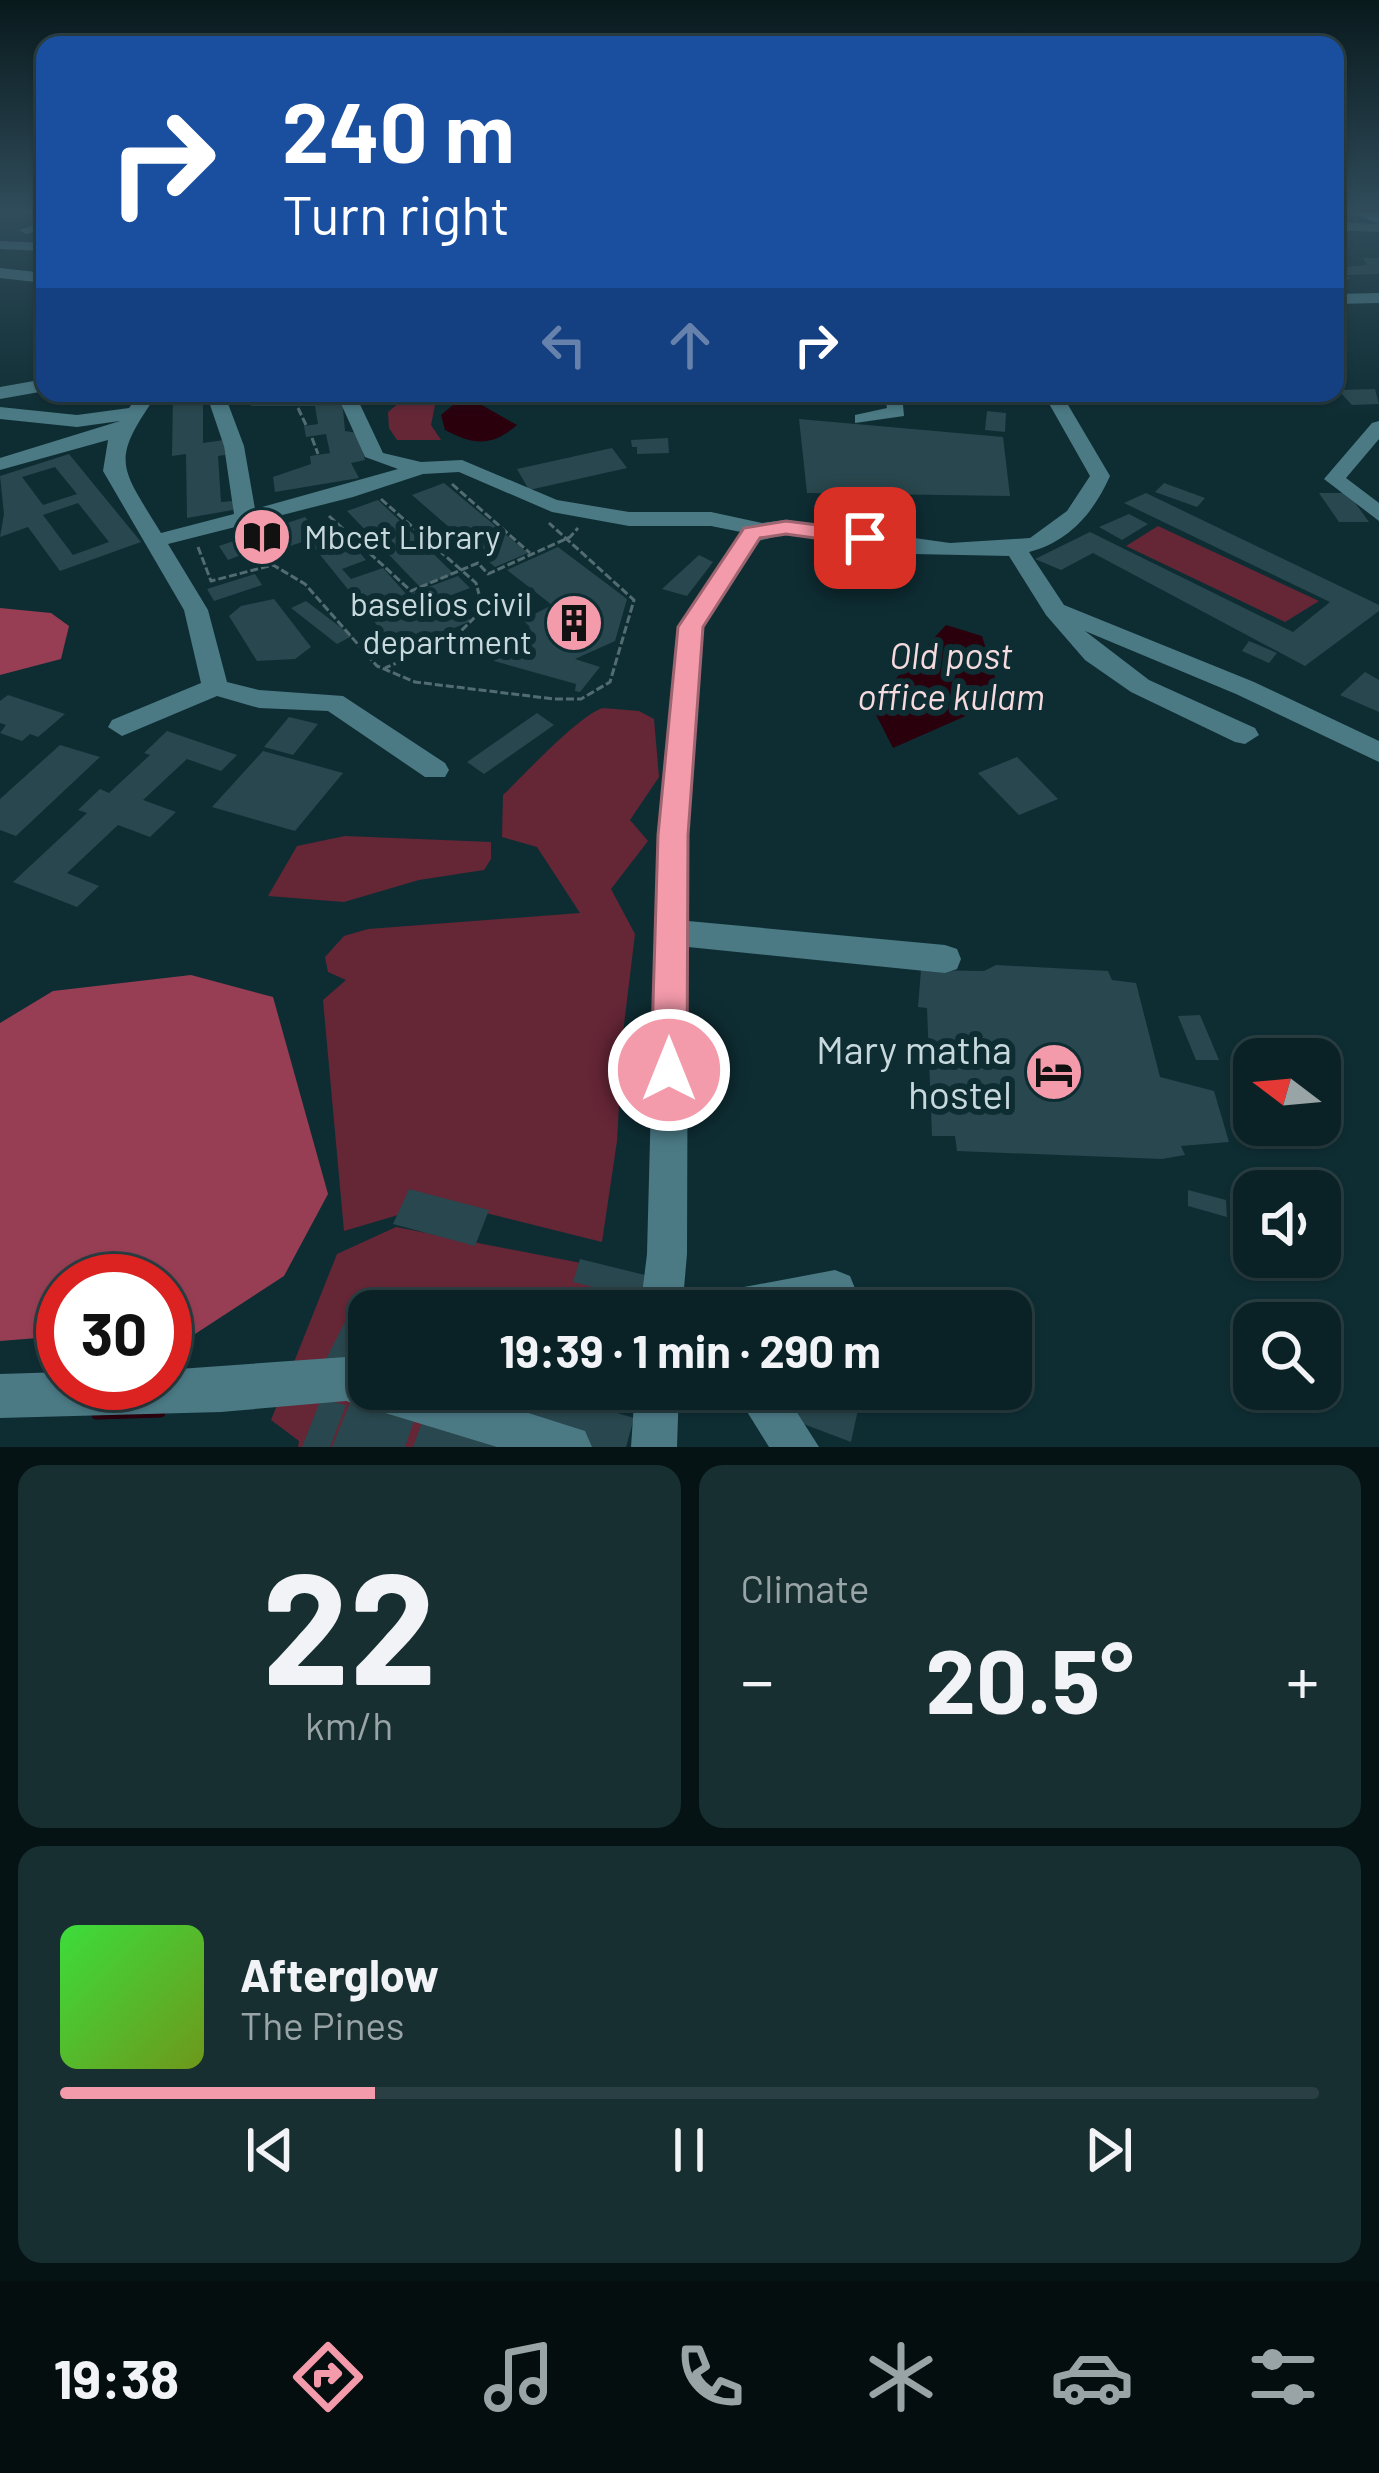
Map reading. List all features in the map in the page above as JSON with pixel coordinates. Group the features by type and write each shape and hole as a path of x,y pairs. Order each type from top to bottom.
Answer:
{"street":[{"path":"1344,295 1379,293"},
{"path":"0,393 36,387"},
{"path":"143,402 113,456 113,471 196,610 215,687"},
{"path":"217,402 234,446 246,519"},
{"path":"349,402 375,457 422,468"},
{"path":"862,419 897,412 895,402"},
{"path":"158,540 346,493 422,468 462,466 526,497 629,519 711,519 762,530 786,527 938,548 1016,549 1041,542 1090,501 1100,476 1057,402"},
{"path":"0,413 129,421"},
{"path":"0,464 129,421"},
{"path":"1379,427 1334,479 1379,514"},
{"path":"664,1290 673,835 691,627 746,538 762,530"},
{"path":"1016,549 1078,643 1116,675 1246,736"},
{"path":"1055,610 1245,688 1379,752"},
{"path":"122,727 215,687 259,699 334,702 435,770"},
{"path":"670,932 945,959"},
{"path":"0,1396 221,1390 348,1379"},
{"path":"449,1410 569,1447"},
{"path":"654,1447 656,1410"},
{"path":"770,1410 796,1447"}],"path":[{"path":"298,408 306,425"},
{"path":"312,437 317,454"},
{"path":"422,468 446,479 530,555"},
{"path":"346,493 350,503 380,498 476,583 482,596 483,609 476,623 422,655 384,669"},
{"path":"197,533 199,557 211,581 273,565 305,584 384,669 416,682 581,699 610,682 634,601 575,549 570,537 542,518 526,497"},
{"path":"316,501 340,529 411,591 464,573 478,563 488,574 570,537"}],"shaded area":[{"path":"400,402 436,402 431,425 441,440 397,440 389,428 388,412"},
{"path":"1158,526 1319,601 1285,622 1126,546"},
{"path":"0,608 51,613 69,626 61,659 0,675"},
{"path":"603,708 639,711 654,719 659,777 630,820 648,841 611,889 635,934 617,1141 602,1242 442,1202 344,1231 323,1000 346,980 328,972 325,957 344,936 368,929 580,913 537,847 502,837 503,795 566,733"},
{"path":"345,836 491,842 491,859 484,870 419,880 344,902 268,896 297,846"},
{"path":"191,975 273,997 328,1194 284,1276 195,1334 192,1254 36,1254 36,1338 0,1341 0,1023 53,991"},
{"path":"396,1227 617,1270 613,1290 348,1290 348,1410 586,1410 578,1447 298,1447 299,1441 271,1420 337,1254"}],"water":[{"path":"454,404 480,404 517,425 491,440 465,439 445,430 441,415"},
{"name":"Old post office kulam","path":"946,625 982,636 1002,700 893,748 871,705"}],"building":[{"path":"1375,389 1379,404 1352,405 1344,390"},
{"path":"173,402 203,402 203,443 224,440 225,455 218,456 221,502 233,501 233,510 187,518 186,454 172,456"},
{"path":"251,402 342,402 345,431 358,433 365,460 351,463 359,478 275,492 273,477 311,464 310,456 330,453 326,434 306,437 304,426 318,424 315,406 251,406"},
{"path":"987,411 1006,413 1005,432 985,430"},
{"path":"799,419 1003,437 1010,496 807,493"},
{"path":"668,438 669,453 637,454 637,447 632,447 631,440"},
{"path":"612,448 627,468 529,490 517,469"},
{"path":"69,454 141,542 60,571 28,527 0,537 4,514 0,476","holes":["55,467 77,494 43,505 22,477","78,503 109,542 73,555 43,515"]},
{"path":"444,483 528,553 495,567 412,495"},
{"path":"1164,483 1205,498 1197,507 1155,492"},
{"path":"1146,493 1379,605 1379,611 1305,666 1093,553 1061,570 1035,559 1090,532 1293,632 1330,602 1124,503"},
{"path":"1319,493 1348,493 1369,522 1339,522"},
{"path":"378,500 454,574 420,587 347,511"},
{"path":"1129,514 1148,524 1122,540 1099,527"},
{"path":"305,517 323,539 342,532 366,560 342,569 351,579 383,568 407,595 458,576 470,588 449,596 471,621 398,651 308,540 245,561 241,555 228,560 219,546"},
{"name":"baselios civil department","path":"558,547 627,599 615,641 575,659 600,667 580,692 575,691 576,684 494,661 505,649 518,652 524,647 505,642 530,627 523,620 552,605 507,570"},
{"path":"699,555 713,562 687,596 662,589"},
{"path":"255,574 262,585 214,601 207,589"},
{"path":"274,599 311,647 295,659 257,661 229,616 241,606"},
{"path":"306,601 352,636 337,644 291,608"},
{"path":"1249,641 1277,653 1269,663 1242,651"},
{"path":"1365,672 1379,680 1379,712 1340,695"},
{"path":"8,695 65,714 38,737 30,734 22,741 0,733 6,725 0,723 0,701"},
{"path":"537,713 554,725 484,774 467,762"},
{"path":"289,717 318,724 293,755 264,747"},
{"path":"167,731 237,755 221,771 187,759 143,800 176,812 150,837 118,825 67,873 99,886 77,907 13,882 87,813 78,810 100,789 109,793 150,755 144,753"},
{"path":"60,745 100,757 16,836 0,830 0,799"},
{"path":"263,751 343,773 295,831 212,807"},
{"path":"1017,757 1058,799 1019,815 978,773"},
{"name":"Mary matha hostel","path":"996,965 1108,971 1112,980 1136,983 1160,1077 1214,1091 1229,1142 1181,1146 1185,1155 1162,1159 957,1151 955,1136 932,1136 927,1008 918,1007 921,970 984,971"},
{"path":"1200,1015 1219,1060 1196,1060 1178,1016"},
{"path":"409,1189 489,1210 475,1246 393,1224"},
{"path":"1188,1190 1226,1200 1227,1217 1188,1206"},
{"path":"580,1259 649,1276 645,1290 606,1290 573,1282"},
{"path":"347,1318 348,1318 348,1369 325,1361"},
{"path":"321,1399 346,1405 330,1447 302,1447"},
{"path":"348,1408 416,1415 405,1447 332,1447"},
{"path":"490,1410 607,1410 634,1418 626,1447 588,1447 487,1417"},
{"path":"796,1410 858,1410 851,1442 793,1420"},
{"path":"425,1414 519,1443 518,1447 413,1447"}],"waterway":[{"path":"96,1415 161,1413"}],"place":[{"name":"Mbcet Library","path":"262,537"},
{"name":"baselios civil department","path":"574,623"},
{"name":"Mary matha hostel","path":"1054,1072"}],"route":[{"path":"669,1070 673,835 691,627 698,609 752,532 786,527 865,538"}]}
